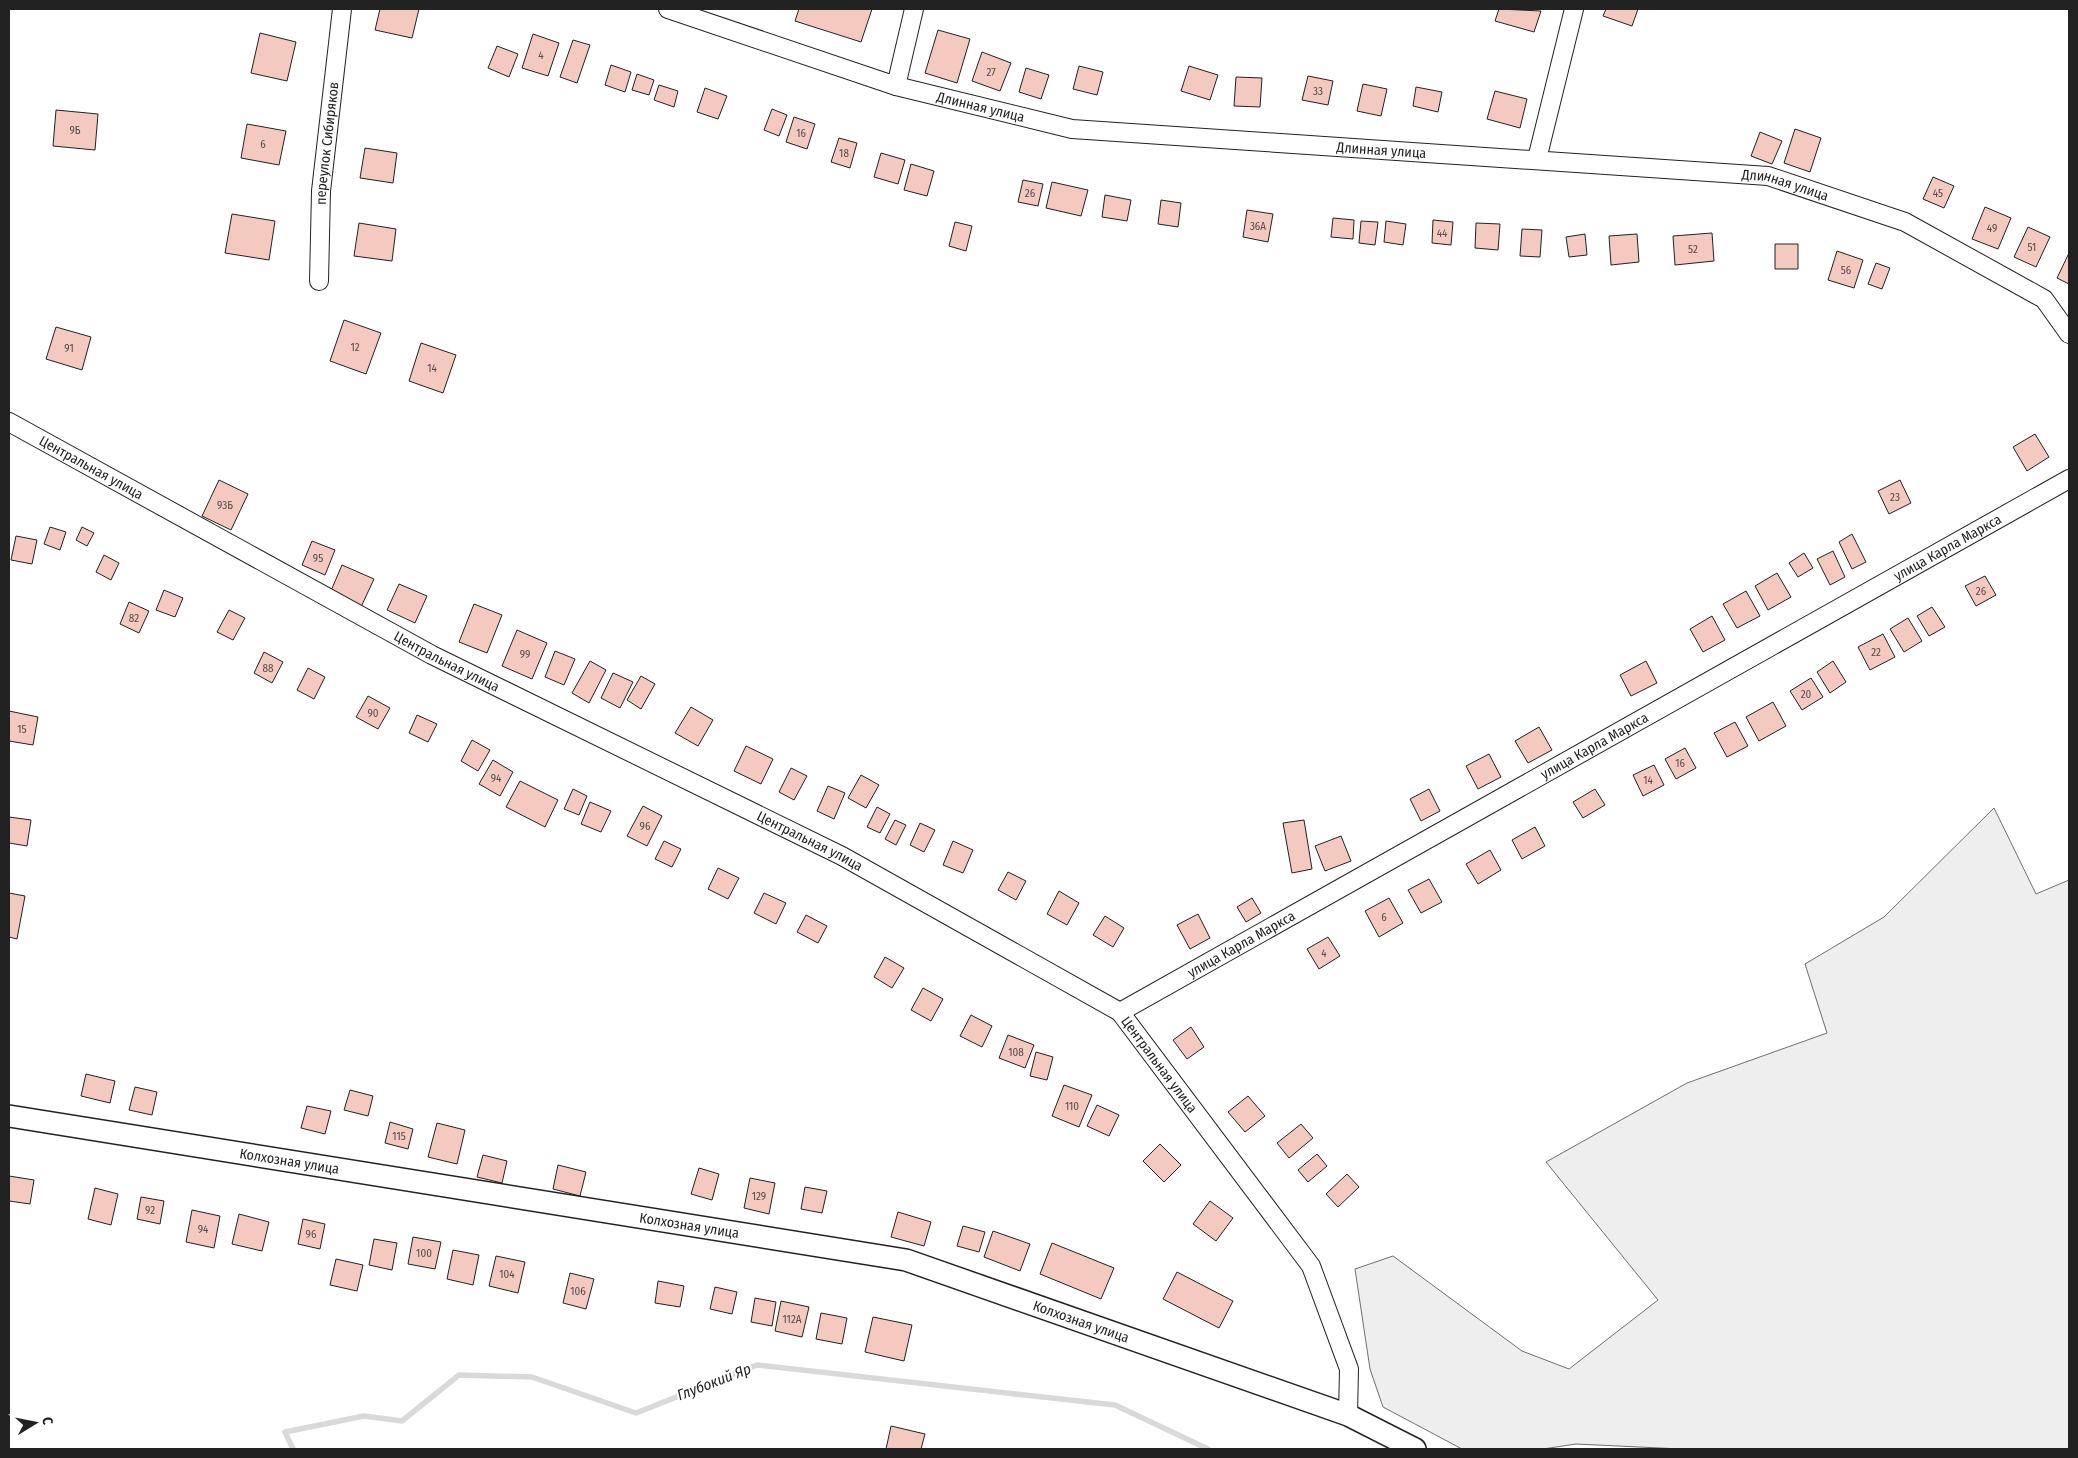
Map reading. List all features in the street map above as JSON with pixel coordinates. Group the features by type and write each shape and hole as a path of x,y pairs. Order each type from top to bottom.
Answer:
{"street":[{"name":"переулок Сибиряков","path":"319,281 321,190 342,9"},
{"name":"Длинная улица","path":"668,9 896,86 1072,129 1768,176 1905,222 2044,298 2069,334"},
{"path":"896,86 914,9"},
{"path":"1537,159 1574,9"},
{"name":"Центральная улица","path":"9,422 432,655 842,856 1120,1012 1311,1266 1349,1369 1348,1415"},
{"name":"улица Карла Маркса","path":"1120,1012 2069,480"},
{"name":"Колхозная улица","path":"9,1116 906,1260 1348,1415"},
{"path":"1348,1415 1415,1449"}],"shaded area":[{"path":"1994,808 2036,894 2069,880 2069,1449 1681,1449 1576,1444 1543,1449 1462,1449 1383,1407 1370,1369 1355,1269 1393,1256 1522,1351 1569,1369 1658,1300 1546,1162 1687,1083 1827,1033 1805,964 1884,917"}],"building":[{"path":"380,9 419,9 412,38 375,30"},
{"path":"799,9 872,9 861,42 795,21"},
{"path":"1499,9 1541,11 1534,32 1495,21"},
{"path":"1606,9 1638,9 1632,26 1603,16"},
{"path":"938,30 970,39 957,83 925,73"},
{"path":"260,33 296,42 287,81 251,73"},
{"path":"533,34 559,43 548,76 522,68"},
{"path":"573,40 590,45 577,83 560,77"},
{"path":"497,46 518,54 509,77 488,68"},
{"path":"982,52 1011,63 1000,91 972,81"},
{"path":"611,65 631,72 625,92 605,85"},
{"path":"1079,66 1103,72 1097,95 1073,89"},
{"path":"1189,66 1218,75 1210,100 1181,91"},
{"path":"1026,68 1049,75 1041,99 1019,92"},
{"path":"637,74 654,80 649,95 632,90"},
{"path":"1308,76 1333,81 1328,105 1302,100"},
{"path":"1236,77 1262,78 1260,107 1234,106"},
{"path":"1363,84 1387,89 1381,116 1357,111"},
{"path":"659,85 678,91 674,107 654,100"},
{"path":"1416,87 1442,92 1438,112 1413,106"},
{"path":"705,88 727,96 718,119 697,112"},
{"path":"1495,91 1527,99 1520,128 1487,119"},
{"path":"772,109 787,115 779,136 764,130"},
{"path":"56,110 98,114 95,150 53,146"},
{"path":"794,117 815,124 807,149 786,142"},
{"path":"247,124 286,131 279,165 241,158"},
{"path":"1795,129 1821,138 1810,172 1784,163"},
{"path":"1760,132 1782,141 1772,164 1751,156"},
{"path":"839,138 857,143 850,168 831,162"},
{"path":"365,148 397,153 393,183 360,178"},
{"path":"881,153 905,160 898,184 874,177"},
{"path":"911,164 934,171 927,196 904,190"},
{"path":"1933,177 1954,186 1944,208 1923,199"},
{"path":"1023,180 1043,184 1038,206 1018,202"},
{"path":"1052,182 1088,190 1081,216 1046,208"},
{"path":"1105,195 1131,200 1127,221 1102,217"},
{"path":"1161,200 1181,203 1178,227 1158,224"},
{"path":"1985,207 2011,218 1998,249 1972,239"},
{"path":"1247,210 1273,214 1268,242 1243,237"},
{"path":"232,214 275,221 269,260 225,253"},
{"path":"1333,218 1354,220 1353,239 1331,237"},
{"path":"1433,220 1453,222 1451,245 1432,243"},
{"path":"1361,221 1378,222 1375,245 1359,243"},
{"path":"1386,221 1406,224 1403,245 1384,242"},
{"path":"955,222 972,226 966,251 949,246"},
{"path":"359,223 396,229 392,261 354,256"},
{"path":"1476,223 1500,224 1498,250 1475,248"},
{"path":"2028,227 2050,237 2036,267 2014,257"},
{"path":"1522,229 1542,230 1540,257 1520,256"},
{"path":"1712,233 1714,261 1675,265 1673,236"},
{"path":"1585,234 1587,255 1569,257 1566,237"},
{"path":"1637,234 1639,262 1611,265 1609,236"},
{"path":"1775,244 1798,244 1798,269 1775,269"},
{"path":"1837,251 1863,260 1854,288 1828,280"},
{"path":"2069,253 2069,284 2057,278"},
{"path":"1876,263 1890,268 1882,289 1868,284"},
{"path":"344,320 381,333 366,374 330,361"},
{"path":"56,327 91,337 82,370 46,359"},
{"path":"421,343 456,355 443,393 409,381"},
{"path":"2035,434 2049,457 2027,471 2013,447"},
{"path":"219,480 248,494 231,530 202,516"},
{"path":"1900,480 1911,503 1889,514 1878,491"},
{"path":"50,527 66,532 60,550 44,544"},
{"path":"82,527 94,533 87,546 76,540"},
{"path":"1852,534 1866,562 1852,569 1839,542"},
{"path":"16,536 37,540 32,564 11,560"},
{"path":"312,541 335,550 325,575 302,565"},
{"path":"1833,551 1845,577 1830,585 1817,559"},
{"path":"1804,553 1813,568 1798,577 1789,563"},
{"path":"104,555 119,563 111,580 96,572"},
{"path":"342,565 374,579 361,607 330,593"},
{"path":"1777,573 1791,597 1768,610 1755,586"},
{"path":"1985,576 1996,595 1976,606 1965,586"},
{"path":"399,584 427,596 415,623 387,610"},
{"path":"164,590 183,598 175,617 156,610"},
{"path":"1746,591 1760,616 1737,628 1723,604"},
{"path":"129,602 149,611 139,633 120,624"},
{"path":"474,604 502,615 487,653 459,642"},
{"path":"1932,607 1945,627 1929,636 1917,616"},
{"path":"229,610 245,618 233,640 217,632"},
{"path":"1712,616 1725,640 1703,652 1690,629"},
{"path":"1908,618 1922,641 1904,652 1890,629"},
{"path":"517,630 547,643 532,679 502,666"},
{"path":"1883,634 1895,657 1870,670 1858,647"},
{"path":"555,651 575,659 564,685 545,677"},
{"path":"264,652 283,662 272,683 254,673"},
{"path":"590,661 606,670 589,703 572,693"},
{"path":"1646,661 1657,683 1631,696 1620,675"},
{"path":"1833,661 1846,682 1830,693 1817,672"},
{"path":"308,668 325,677 314,699 297,690"},
{"path":"613,673 633,682 620,708 601,698"},
{"path":"641,676 655,684 641,709 627,700"},
{"path":"1811,678 1823,697 1802,710 1790,691"},
{"path":"368,696 390,708 378,729 356,717"},
{"path":"1773,702 1786,726 1759,741 1746,717"},
{"path":"691,707 713,720 698,746 675,733"},
{"path":"9,711 38,717 33,745 9,741"},
{"path":"417,715 437,724 428,742 409,733"},
{"path":"1735,722 1748,746 1727,757 1714,733"},
{"path":"1539,727 1552,750 1528,763 1515,741"},
{"path":"472,740 490,750 478,771 461,761"},
{"path":"746,746 773,759 761,784 734,771"},
{"path":"1685,748 1696,768 1676,779 1665,759"},
{"path":"1489,754 1501,777 1478,789 1466,766"},
{"path":"493,760 513,772 500,796 479,784"},
{"path":"1654,765 1664,785 1643,796 1633,775"},
{"path":"791,768 807,776 794,800 779,792"},
{"path":"861,775 879,785 866,808 848,798"},
{"path":"520,781 558,800 545,827 506,807"},
{"path":"828,786 845,793 834,819 817,811"},
{"path":"573,789 587,796 579,815 564,809"},
{"path":"1429,789 1440,811 1421,821 1410,799"},
{"path":"1595,789 1605,805 1583,818 1573,802"},
{"path":"590,802 611,811 601,832 581,824"},
{"path":"643,806 662,816 647,846 627,836"},
{"path":"877,807 890,814 880,833 867,827"},
{"path":"9,817 31,820 27,846 9,843"},
{"path":"895,820 906,825 896,845 885,839"},
{"path":"1304,820 1312,869 1292,873 1283,823"},
{"path":"920,823 935,830 924,852 910,845"},
{"path":"1535,827 1545,846 1522,859 1512,840"},
{"path":"1341,836 1351,861 1325,871 1315,846"},
{"path":"664,841 681,849 672,867 655,859"},
{"path":"953,841 973,850 963,873 943,865"},
{"path":"1490,850 1501,870 1478,884 1466,864"},
{"path":"718,868 739,878 728,899 708,889"},
{"path":"1008,872 1026,881 1016,900 998,890"},
{"path":"1429,879 1442,902 1421,913 1408,890"},
{"path":"1059,891 1079,903 1067,925 1047,914"},
{"path":"9,893 25,896 17,939 9,937"},
{"path":"764,893 786,903 776,924 754,913"},
{"path":"1252,898 1261,913 1246,922 1237,907"},
{"path":"1389,898 1403,923 1379,937 1365,911"},
{"path":"1198,914 1210,938 1190,949 1177,925"},
{"path":"806,915 827,926 818,943 797,932"},
{"path":"1105,916 1124,928 1113,947 1093,935"},
{"path":"1328,937 1340,956 1319,969 1307,949"},
{"path":"885,957 904,968 892,988 874,977"},
{"path":"923,988 943,999 931,1021 911,1010"},
{"path":"971,1015 992,1026 982,1047 960,1036"},
{"path":"1191,1027 1204,1047 1187,1059 1173,1040"},
{"path":"1008,1035 1034,1045 1025,1068 999,1058"},
{"path":"1036,1052 1053,1057 1047,1080 1030,1076"},
{"path":"86,1074 115,1081 110,1103 81,1096"},
{"path":"1064,1085 1092,1095 1079,1127 1052,1116"},
{"path":"135,1087 157,1092 152,1115 129,1110"},
{"path":"350,1090 373,1096 368,1116 344,1110"},
{"path":"1248,1096 1265,1116 1245,1132 1228,1112"},
{"path":"1097,1105 1119,1115 1109,1136 1087,1126"},
{"path":"307,1106 331,1111 325,1134 301,1128"},
{"path":"390,1122 413,1129 408,1149 385,1143"},
{"path":"437,1123 465,1130 457,1164 428,1157"},
{"path":"1301,1124 1313,1138 1289,1158 1277,1143"},
{"path":"1160,1144 1181,1165 1164,1182 1143,1161"},
{"path":"1317,1154 1327,1166 1308,1182 1298,1170"},
{"path":"483,1155 507,1161 502,1183 477,1177"},
{"path":"558,1165 586,1172 580,1196 553,1189"},
{"path":"699,1168 719,1174 712,1200 691,1194"},
{"path":"1347,1174 1359,1187 1338,1207 1326,1194"},
{"path":"9,1176 34,1180 30,1204 9,1201"},
{"path":"750,1178 775,1183 769,1214 744,1208"},
{"path":"805,1187 827,1191 822,1213 801,1209"},
{"path":"95,1188 118,1194 111,1225 88,1219"},
{"path":"141,1197 164,1201 160,1224 137,1219"},
{"path":"1210,1201 1233,1218 1216,1241 1193,1224"},
{"path":"192,1210 220,1216 214,1248 186,1242"},
{"path":"898,1212 931,1222 924,1246 891,1237"},
{"path":"239,1214 269,1222 262,1251 232,1244"},
{"path":"303,1219 325,1224 320,1249 298,1244"},
{"path":"963,1226 985,1232 979,1252 957,1246"},
{"path":"993,1231 1030,1244 1020,1271 984,1257"},
{"path":"413,1237 441,1242 435,1269 408,1264"},
{"path":"374,1239 397,1243 392,1270 369,1265"},
{"path":"1052,1243 1114,1268 1101,1299 1040,1274"},
{"path":"453,1250 479,1255 473,1285 447,1279"},
{"path":"496,1256 525,1262 518,1293 489,1286"},
{"path":"336,1259 363,1265 357,1291 330,1285"},
{"path":"1177,1272 1233,1301 1219,1328 1163,1299"},
{"path":"570,1273 594,1279 586,1309 563,1303"},
{"path":"658,1281 684,1286 680,1307 655,1303"},
{"path":"715,1287 737,1292 732,1314 710,1309"},
{"path":"755,1298 776,1302 772,1326 751,1322"},
{"path":"781,1301 809,1307 802,1337 775,1331"},
{"path":"821,1313 847,1318 842,1344 816,1339"},
{"path":"873,1317 912,1325 904,1361 865,1352"},
{"path":"891,1426 925,1434 921,1449 886,1449"}],"waterway":[{"name":"Глубокий Яр","path":"293,1449 285,1432 364,1416 402,1421 459,1375 532,1377 636,1413 757,1365 1115,1405 1208,1449"}]}
